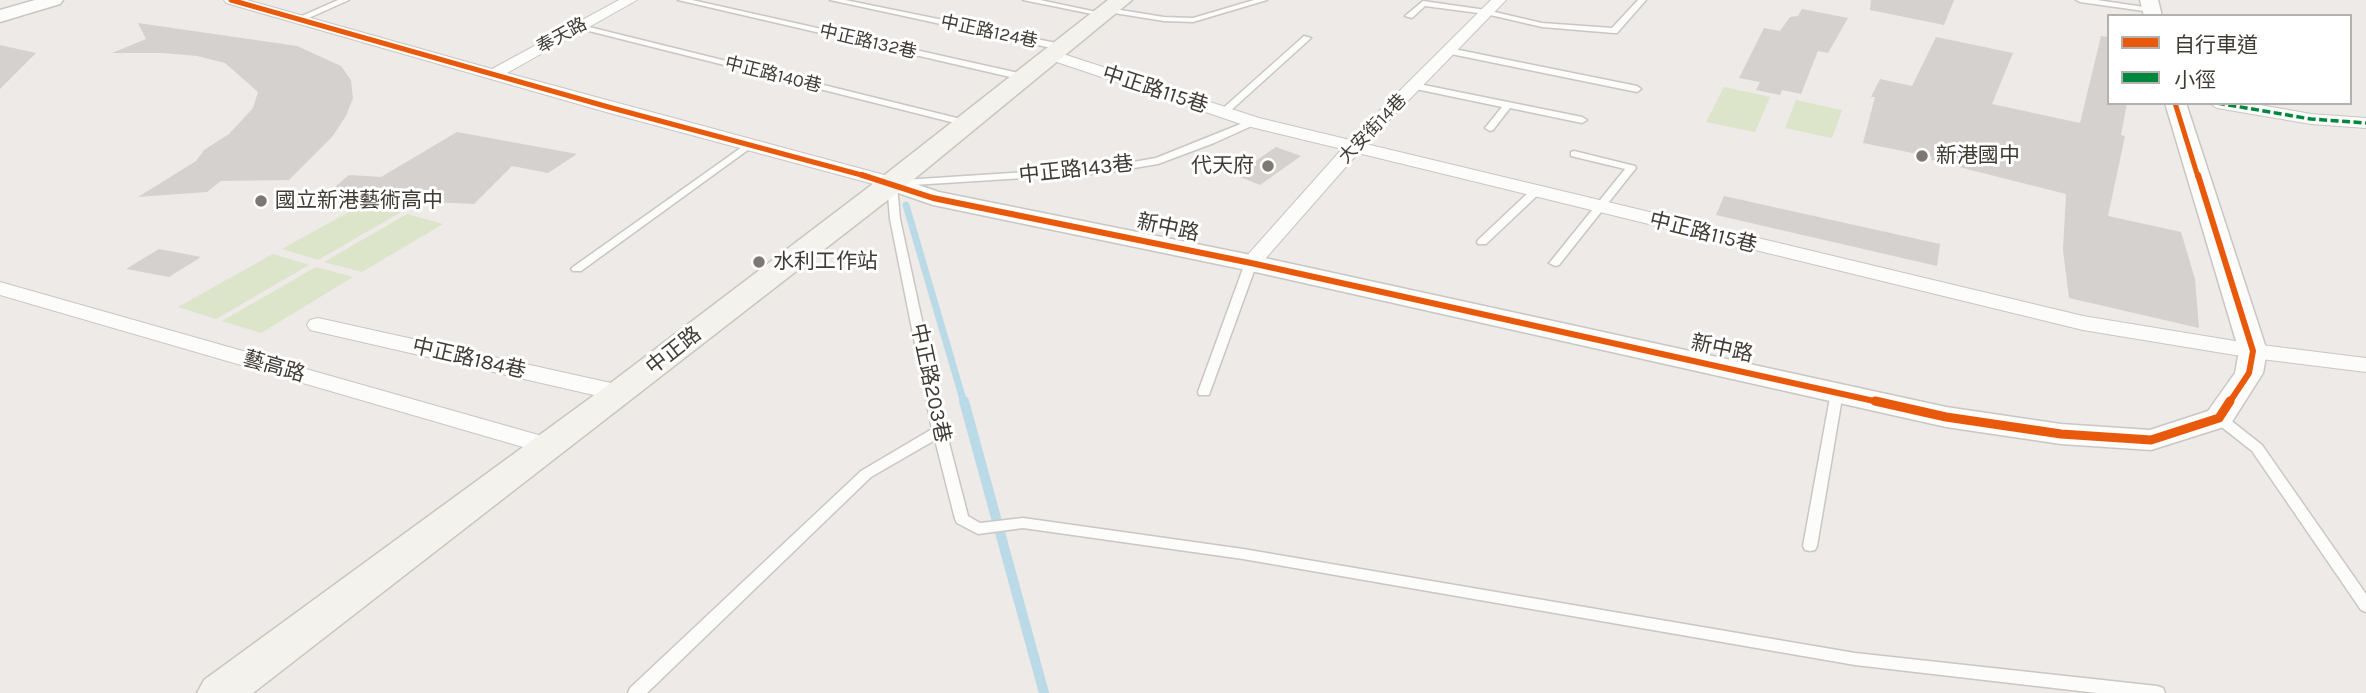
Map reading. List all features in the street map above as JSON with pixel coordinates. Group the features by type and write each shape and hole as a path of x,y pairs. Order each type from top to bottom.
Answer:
{"main road":[{"name":"中正路","path":"220,693 620,393 892,183 1110,8"}],"street":[{"path":"0,16 54,0"},
{"path":"232,0 259,3 299,19 892,183"},
{"name":"奉天路","path":"494,74 630,0"},
{"name":"大安街14巷","path":"1251,263 1354,146 1493,6"},
{"name":"中正路115巷","path":"1056,51 1253,122 1597,207 2083,323 2253,351 2366,365"},
{"path":"2176,105 2253,351 2249,373 2218,418"},
{"path":"2229,105 2311,119 2366,123"},
{"name":"新中路","path":"892,183 933,198 1251,263 1946,417 2061,434 2151,440 2218,418"},
{"name":"藝高路","path":"0,288 547,446"},
{"name":"中正路184巷","path":"318,325 620,393"}],"lane":[{"path":"299,19 345,0"},
{"name":"中正路132巷","path":"682,0 1023,77"},
{"path":"713,8 731,0"},
{"name":"中正路124巷","path":"834,0 1056,51"},
{"path":"1027,0 1110,8 1164,19 1193,20 1219,15 1263,0"},
{"path":"1409,16 1423,3 1493,6 1542,25 1614,31 1642,0"},
{"path":"2080,0 2151,9"},
{"name":"中正路140巷","path":"580,26 966,123"},
{"path":"1224,112 1307,38"},
{"path":"1449,51 1637,89"},
{"path":"1414,86 1581,120"},
{"path":"1490,128 1507,106"},
{"name":"中正路143巷","path":"892,183 1104,170 1158,161 1253,122"},
{"path":"577,269 749,145"},
{"path":"1555,263 1631,167 1574,153"},
{"name":"中正路203巷","path":"892,183 895,219 939,432 962,519 978,529 1023,523 1244,554 1855,659 2157,693"},
{"path":"1482,242 1535,192"},
{"path":"1203,392 1251,263"},
{"path":"1810,546 1837,392"},
{"path":"2218,418 2257,448 2366,606"},
{"path":"636,693 866,474 939,432"}],"green space":[{"path":"1724,87 1770,97 1755,132 1706,122"},
{"path":"1796,100 1842,110 1832,138 1785,128"},
{"path":"365,203 401,212 318,260 282,249"},
{"path":"407,214 443,224 362,272 324,262"},
{"path":"273,254 309,265 216,319 178,307"},
{"path":"316,267 353,277 261,333 222,321"}],"building":[{"path":"1871,0 1954,0 1944,25 1870,10"},
{"path":"1802,9 1848,18 1828,53 1818,51 1801,94 1782,90 1780,95 1756,90 1760,82 1739,78 1764,28 1780,31 1790,17 1798,16"},
{"path":"138,23 297,46 341,66 351,80 353,98 346,116 332,137 289,180 221,181 207,192 138,197 196,161 204,150 229,134 253,108 258,92 225,63 197,56 112,53 146,39"},
{"path":"2101,36 2107,37 2107,105 2127,105 2121,135 2125,136 2108,216 2181,232 2195,279 2199,328 2069,298 2063,250 2066,194 1931,160 1932,157 1863,143 1875,97 1871,97 1880,79 1912,86 1936,37 2013,53 1992,104 2080,123"},
{"path":"0,45 36,53 0,89"},
{"path":"457,132 577,154 548,173 512,166 474,204 323,197 349,175 381,177"},
{"name":"代天府","path":"1276,147 1301,156 1260,185 1235,175"},
{"path":"1724,196 1940,244 1937,266 1716,215"},
{"path":"159,249 201,257 169,277 126,269"}],"waterway":[{"path":"906,205 964,403"},
{"path":"964,401 1044,693"}],"marked path":[{"path":"2229,105 2311,119 2366,123"}],"cycle path":[{"path":"231,0 612,108 892,183 933,198 1251,263 1946,417 2061,434 2151,440 2219,418 2249,373 2253,351 2176,105"}],"place":[{"name":"新港國中","path":"1922,156"},
{"name":"代天府","path":"1268,166"},
{"name":"國立新港藝術高中","path":"261,201"},
{"name":"水利工作站","path":"759,262"}]}
